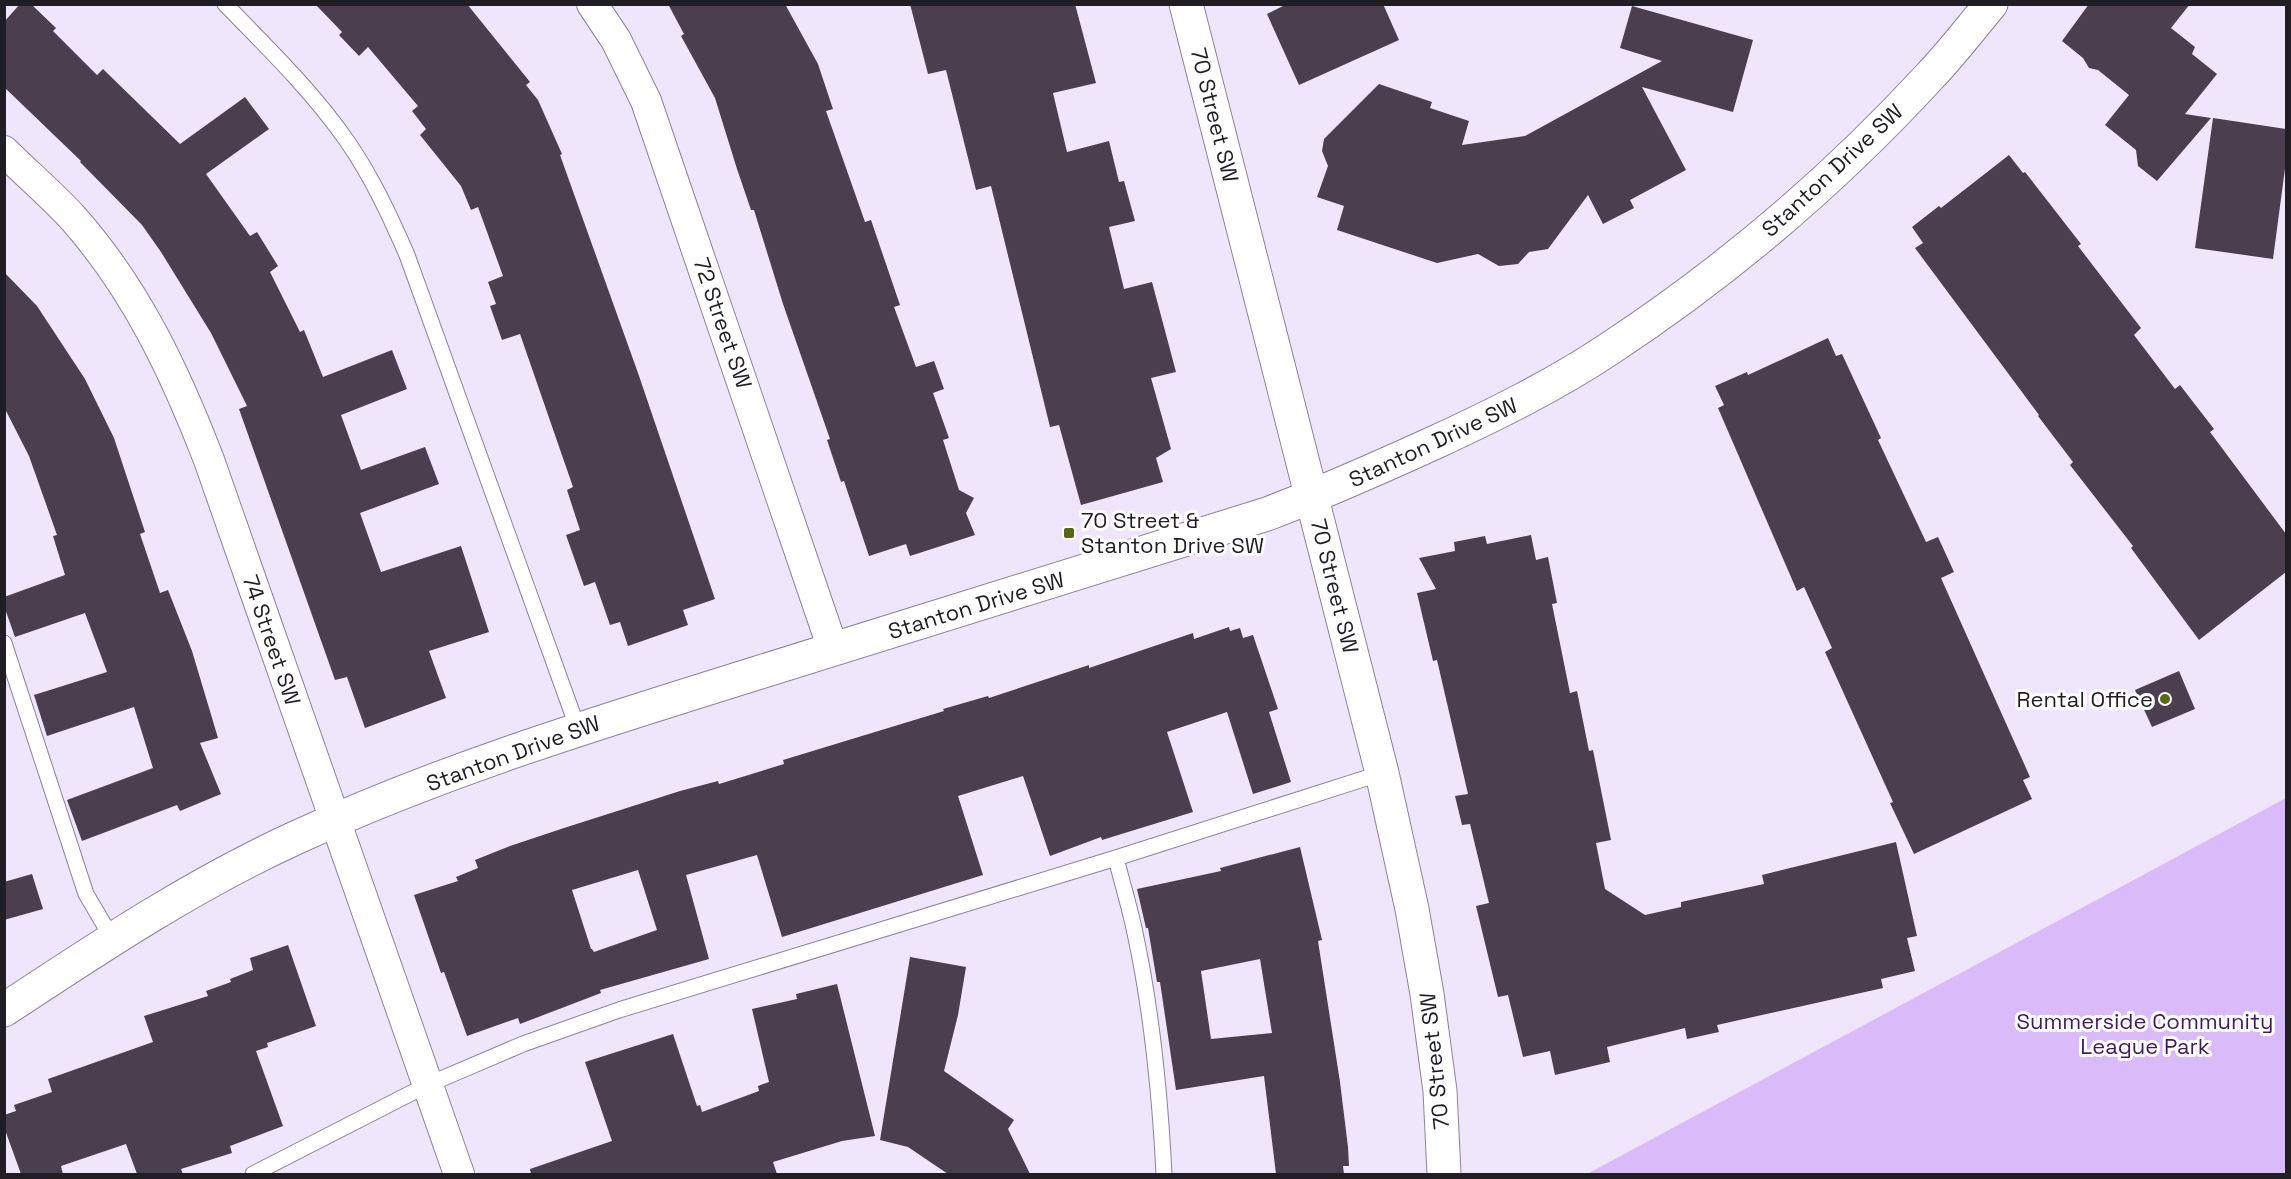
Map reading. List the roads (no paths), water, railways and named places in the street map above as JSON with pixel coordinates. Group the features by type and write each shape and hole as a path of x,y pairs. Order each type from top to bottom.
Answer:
{"street":[{"name":"72 Street SW","path":"592,4 616,40 646,101 833,649"},
{"name":"70 Street SW","path":"1186,4 1382,773 1412,909 1427,993 1440,1091 1444,1174"},
{"name":"Stanton Drive SW","path":"4,1010 112,938 182,896 334,821 420,786 578,729 1267,514 1362,476 1535,393 1608,350 1697,289 1803,201 1862,146 1931,76 1991,4"},
{"name":"74 Street SW","path":"4,151 72,217 105,258 137,304 164,353 209,460 459,1174"}],"lane":[{"path":"225,4 280,59 348,141 386,205 407,255 578,729"},
{"path":"4,643 86,894 112,938"},
{"path":"253,1174 427,1085 523,1044 619,1010 1116,858 1382,773"},
{"path":"1116,858 1135,934 1147,1006 1161,1118 1164,1174"}],"place":[{"name":"70 Street & Stanton Drive SW","path":"1069,533"},
{"name":"Rental Office","path":"2165,699"}],"park label":[{"name":"Summerside Community League Park","path":"2145,1034"}]}
